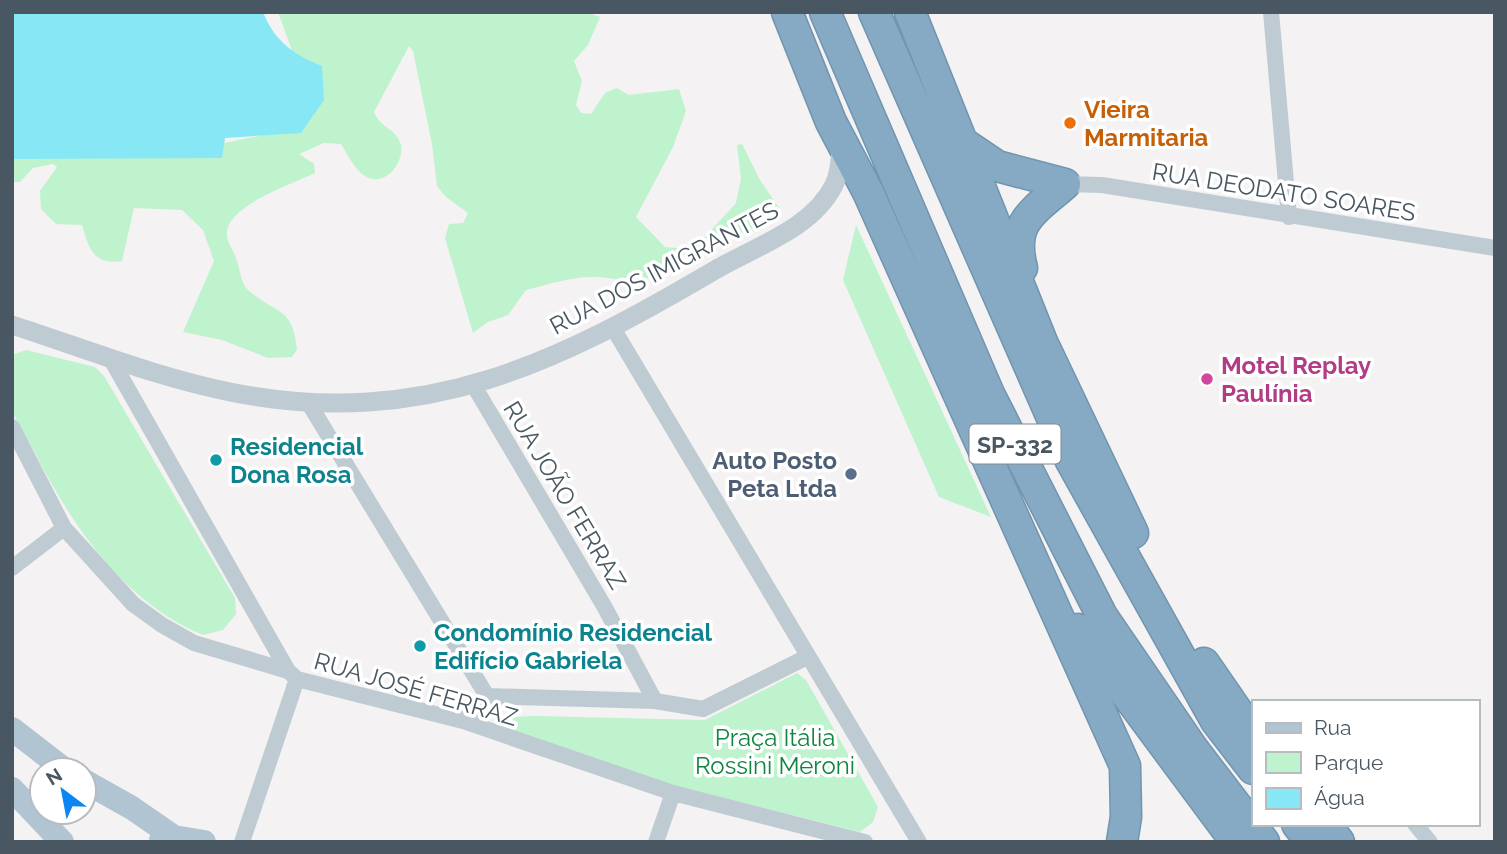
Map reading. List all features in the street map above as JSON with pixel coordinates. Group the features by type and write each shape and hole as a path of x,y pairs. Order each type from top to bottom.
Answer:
{"highway":[{"path":"787,12 831,122 868,192 1125,766 1126,817 1122,842"},
{"name":"SP-332","path":"825,12 989,394 1102,616 1193,749 1264,842"},
{"name":"SP-332","path":"874,12 1071,461 1216,721 1252,768"},
{"path":"910,12 1042,342 1118,504 1171,606 1212,677 1252,733"},
{"path":"964,143 997,166 1065,184"},
{"path":"1042,342 1017,248 1022,223 1065,184"},
{"path":"1045,584 1236,842"},
{"path":"1299,826 1311,842"},
{"path":"1327,826 1339,842"}],"main road":[{"path":"12,729 47,756"},
{"path":"12,789 62,842"},
{"path":"98,789 132,808 163,839 204,842"}],"street":[{"path":"1271,12 1289,217"},
{"name":"RUA DOS IMIGRANTES","path":"12,325 112,361 235,393 308,402 398,401 474,386 536,363 613,328 813,216 835,183 842,142"},
{"name":"RUA DEODATO SOARES","path":"1065,184 1102,185 1495,248"},
{"path":"613,328 919,842"},
{"path":"112,361 293,675 242,842"},
{"name":"RUA JOÃO FERRAZ","path":"474,386 604,606 655,701"},
{"path":"308,402 487,696"},
{"name":"RUA JOSÉ FERRAZ","path":"12,427 64,528 133,604 194,643 293,675 463,721 673,793 865,842"},
{"path":"12,568 64,528"},
{"path":"463,721 487,696 655,701 703,709 807,657"},
{"path":"656,842 673,793"},
{"path":"1417,826 1430,842"}],"green space":[{"path":"278,12 585,12 600,17 588,45 574,61 582,81 576,105 581,113 591,114 605,93 617,88 629,95 679,89 686,111 673,147 636,217 665,247 685,249 704,238 736,203 741,179 737,145 742,144 760,180 779,208 771,222 682,256 637,285 593,277 526,290 508,315 488,322 473,333 445,238 449,224 463,223 468,213 446,197 437,186 432,144 413,51 409,46 374,112 396,135 401,145 400,158 388,175 376,179 364,176 341,144 324,143 299,154 314,164 315,173 247,206 229,225 227,236 246,287 284,314 292,327 297,350 292,357 268,358 222,340 183,332 214,261 203,230 182,210 134,208 122,261 105,261 90,248 82,225 56,224 41,209 40,191 57,167 53,164 33,168 20,182 12,182 12,145 180,152 283,131 309,98"},
{"path":"856,225 991,517 939,497 843,280"},
{"path":"26,350 95,367 104,376 235,598 236,614 223,630 203,635 148,603 125,582 83,533 49,479 12,408 12,355"},
{"name":"Praça Itália Rossini Meroni","path":"797,673 806,680 878,807 873,822 860,832 663,783 514,731 509,722 511,717 536,716 705,720"}],"water":[{"path":"12,12 263,12 273,31 286,46 322,66 324,100 301,133 225,138 222,158 12,159"}],"place":[{"name":"Vieira Marmitaria","path":"1070,123"},
{"name":"Motel Replay Paulínia","path":"1207,379"},
{"name":"Residencial Dona Rosa","path":"216,460"},
{"name":"Auto Posto Peta Ltda","path":"851,474"},
{"name":"Condomínio Residencial Edifício Gabriela","path":"420,646"}]}
